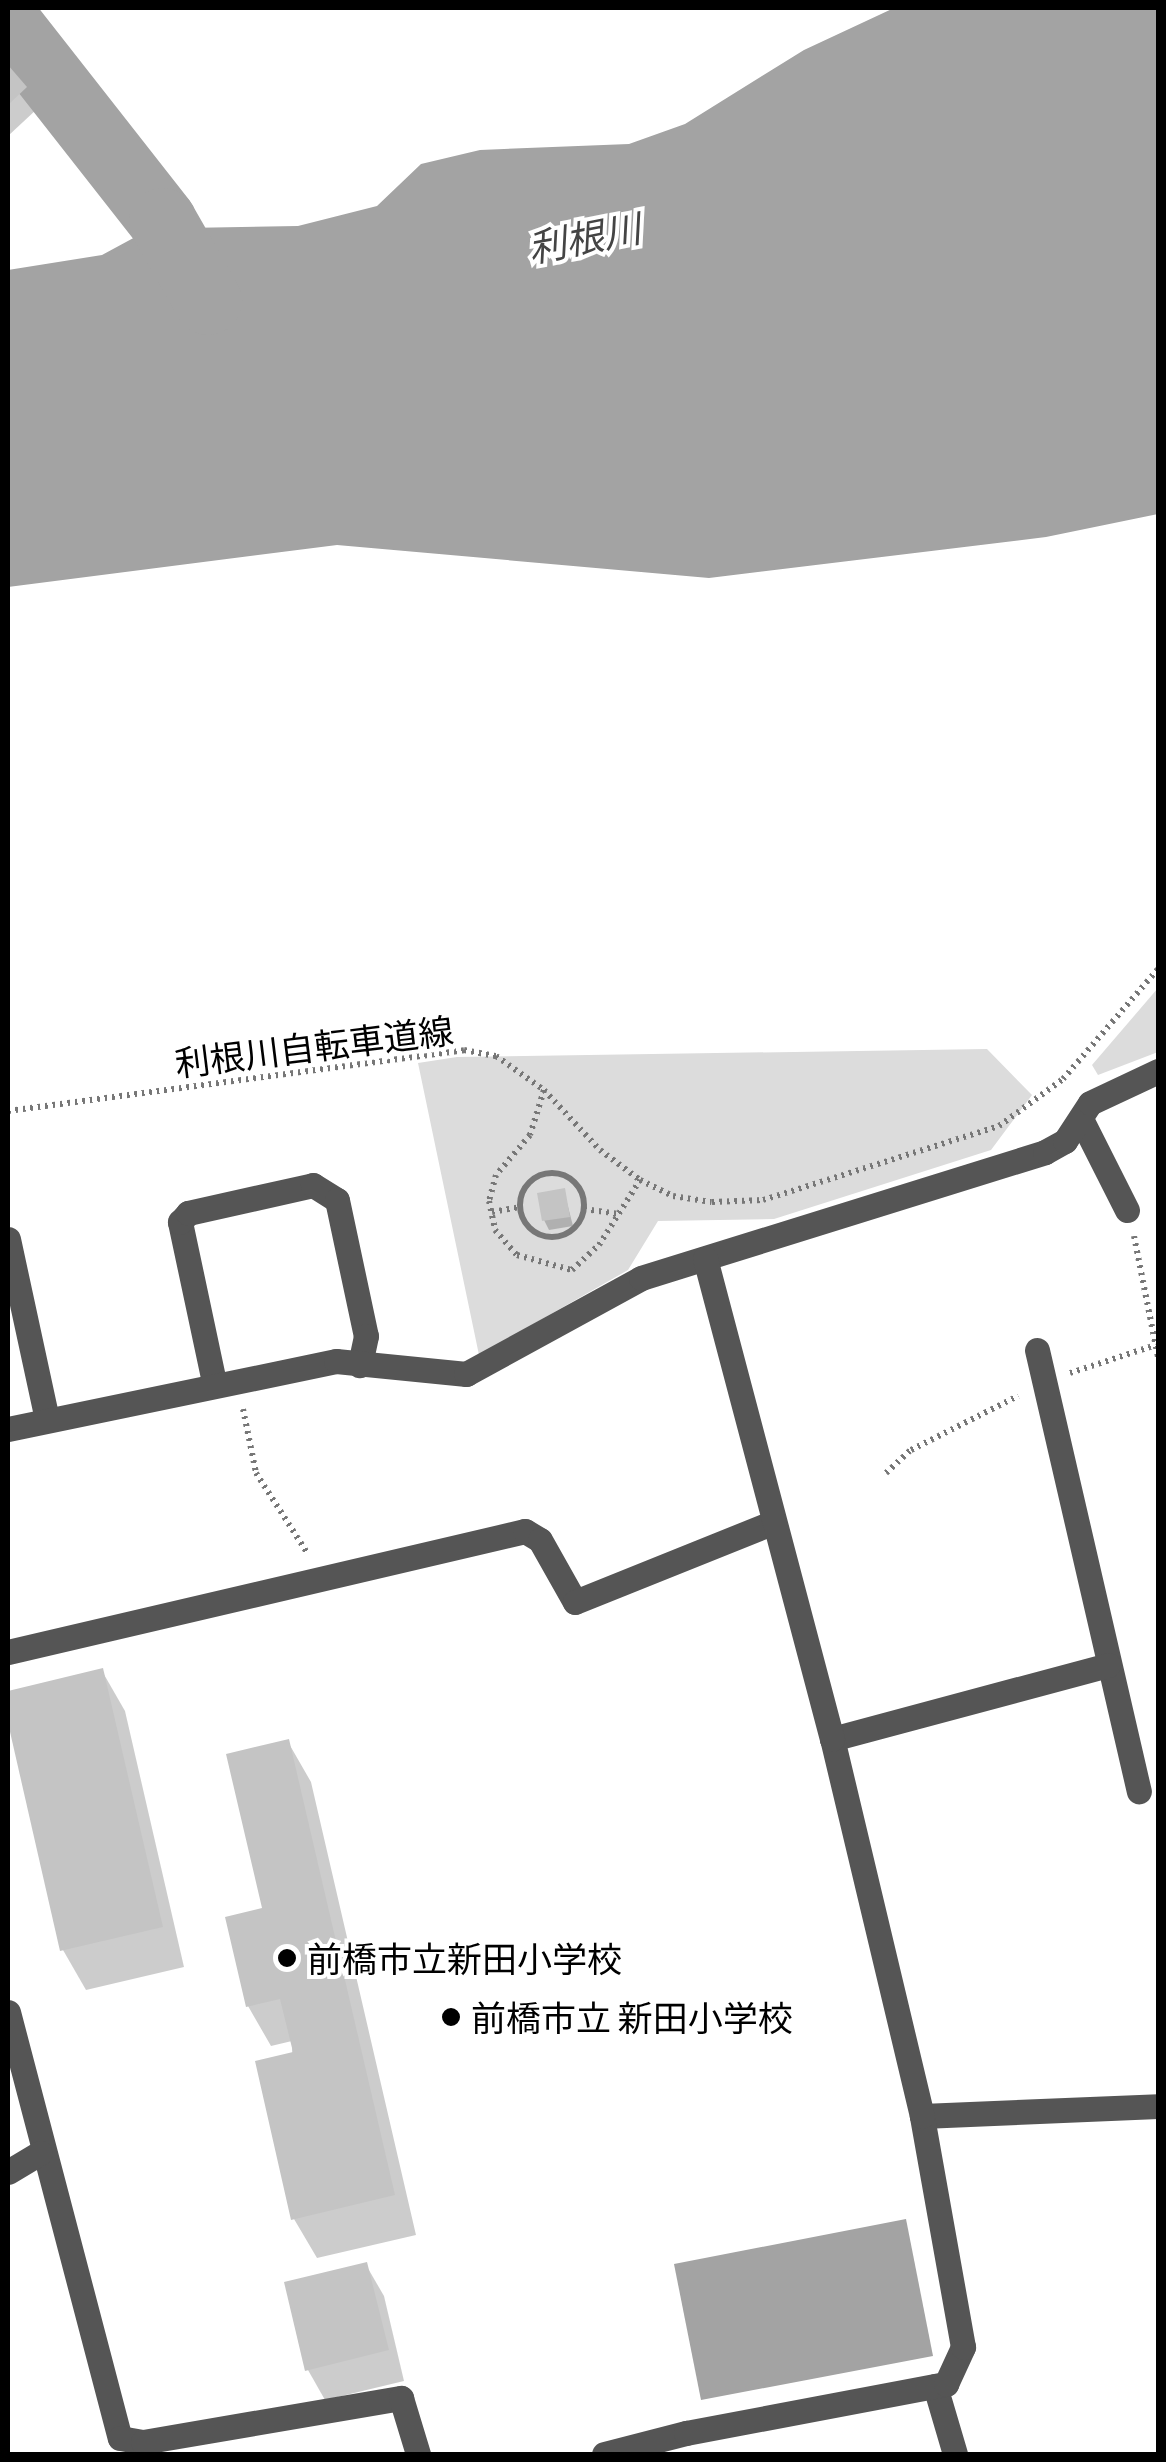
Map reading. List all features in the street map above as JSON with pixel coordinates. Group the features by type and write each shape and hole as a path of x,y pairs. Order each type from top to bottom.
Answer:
{"street":[{"path":"8,1429 225,1380 336,1361 448,1377 481,1369 641,1278 1045,1152 1065,1141 1090,1103 1158,1072"},
{"path":"1081,1119 1127,1210"},
{"path":"225,1380 180,1222 188,1213 312,1185 337,1200 366,1336 360,1365"},
{"path":"8,1239 47,1420"},
{"path":"604,2454 686,2432 935,2386 951,2380 963,2347 922,2116 832,1739 705,1258"},
{"path":"1037,1350 1139,1792"},
{"path":"8,1652 525,1531 540,1540 575,1602 774,1522"},
{"path":"832,1739 1108,1665"},
{"path":"8,2012 40,2152 122,2447 401,2398 418,2454"},
{"path":"922,2116 1158,2106"},
{"path":"8,2172 40,2152"},
{"path":"935,2386 955,2454"}],"path":[{"name":"利根川自転車道線","path":"8,1111 448,1050 496,1056 544,1090 600,1150 640,1180 673,1196 712,1202 764,1200 985,1133 1063,1078 1158,969"},
{"path":"544,1090 530,1135 496,1175 492,1212 496,1230 517,1255 572,1270 619,1214 640,1180"},
{"path":"553,1172 573,1180 584,1209 575,1228 546,1236 528,1226 520,1207 533,1178 553,1172"},
{"path":"492,1212 520,1207"},
{"path":"584,1209 619,1214"},
{"path":"1127,1210 1158,1358"},
{"path":"886,1473 911,1450 1044,1382 1156,1344"},
{"path":"225,1380 256,1473 322,1578"}],"shaded area":[{"path":"1158,988 1158,1052 1098,1075 1092,1065"},
{"path":"987,1049 1032,1095 991,1150 774,1219 658,1221 628,1270 479,1355 418,1063 457,1057"}],"water":[{"name":"利根川","path":"894,8 1158,8 1158,514 1046,537 709,578 337,545 8,587 8,270 102,255 163,222 185,228 298,226 377,206 421,164 480,150 629,144 685,124 804,50"},
{"path":"906,2219 933,2356 701,2400 674,2264"}],"building":[{"path":"8,65 27,87 8,105"},
{"path":"565,1188 570,1217 542,1221 537,1193"},
{"path":"103,1668 163,1927 60,1951 8,1723 8,1691"},
{"name":"前橋市立新田小学校","path":"289,1739 395,2195 291,2220 255,2061 293,2052 280,1999 246,2007 225,1917 262,1908 226,1754"},
{"path":"367,2262 389,2350 305,2371 284,2282"}],"waterway":[{"path":"8,24 163,222 208,301"}],"place":[{"name":"前橋市立新田小学校","path":"287,1958"},
{"name":"前橋市立 新田小学校","path":"451,2017"}]}
